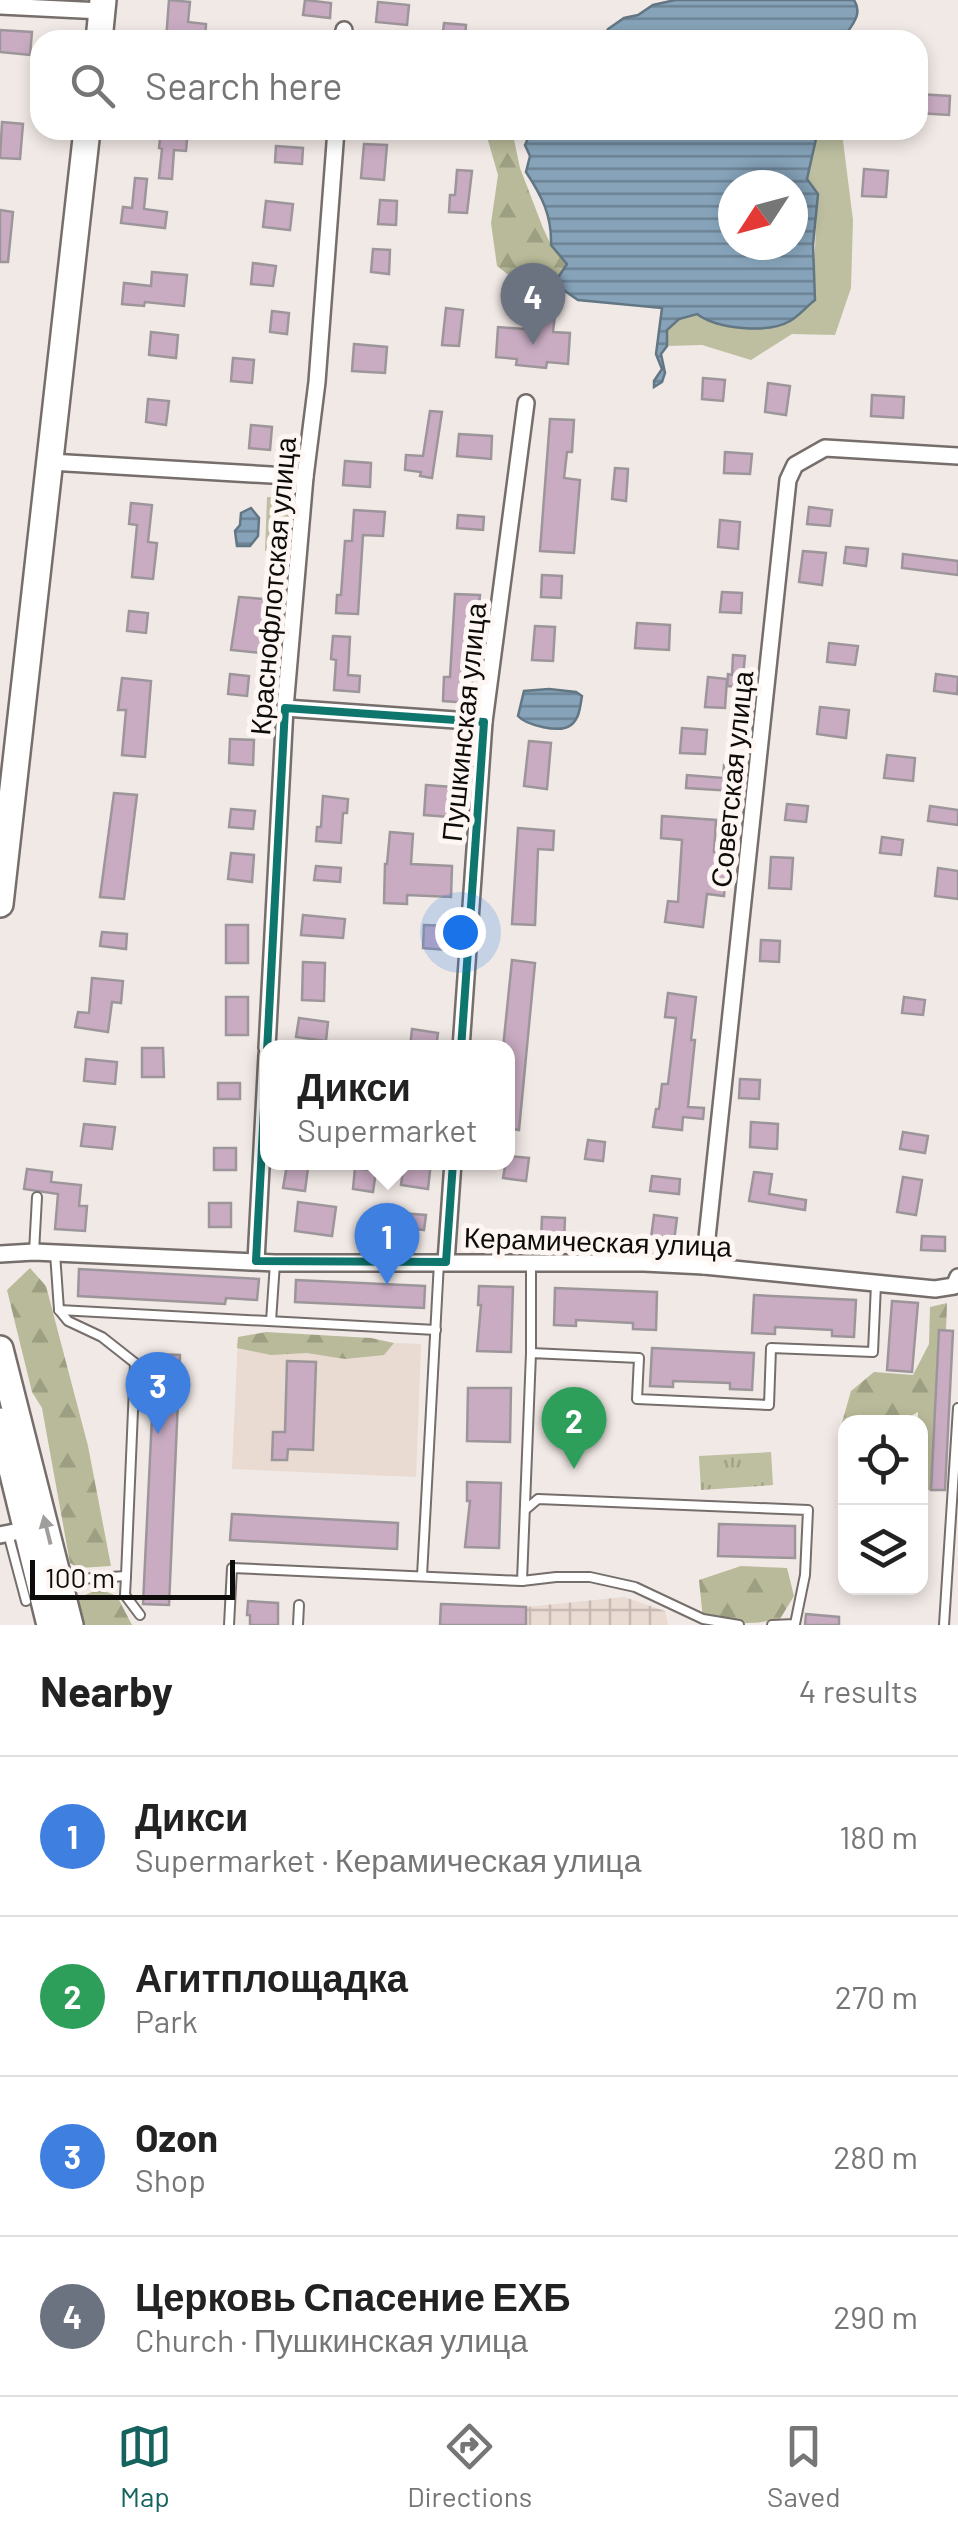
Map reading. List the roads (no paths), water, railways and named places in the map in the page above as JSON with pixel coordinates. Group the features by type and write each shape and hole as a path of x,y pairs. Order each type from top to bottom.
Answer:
{"main road":[{"path":"87,30 95,5"},
{"path":"95,5 98,30"},
{"path":"0,762 72,140"},
{"path":"0,904 87,140"},
{"path":"0,1349 70,1625"},
{"path":"0,1421 16,1536 50,1625"}],"street":[{"path":"0,6 95,5"},
{"name":"Краснофлотская улица","path":"268,1040 285,708 335,140"},
{"name":"Пушкинская улица","path":"463,1040 484,722 526,403"},
{"name":"Советская улица","path":"704,1266 788,480 795,464 824,448 958,456"},
{"path":"50,462 305,477"},
{"path":"285,708 484,722"},
{"path":"256,1261 261,1170"},
{"path":"443,1262 452,1170"},
{"name":"Керамическая улица","path":"0,1254 275,1262 644,1263 936,1290 956,1286"}],"lane":[{"path":"34,1252 37,1197"},
{"path":"55,1253 59,1310 68,1321 102,1337 135,1363 125,1595 140,1615"},
{"path":"271,1322 275,1262"},
{"path":"422,1576 443,1262"},
{"path":"522,1581 532,1353 531,1262"},
{"path":"532,1353 639,1358 637,1399 769,1405 771,1348 873,1352 876,1284"},
{"path":"59,1310 436,1330"},
{"path":"944,1625 958,1408"},
{"path":"525,1510 538,1499 808,1510 805,1575 795,1624 772,1625"},
{"path":"0,1544 16,1536 26,1601"},
{"path":"229,1625 232,1568 522,1581 590,1577 636,1587 703,1618 739,1625"},
{"path":"60,1580 126,1576"},
{"path":"298,1625 299,1605"}],"water":[{"path":"675,0 854,0 857,11 849,30 607,30 653,5"},
{"path":"527,140 816,140 808,175 808,170 718,170 718,260 808,260 808,180 818,194 813,245 815,300 790,321 769,328 729,326 697,314 679,319 667,330 667,346 661,354 665,373 662,382 654,387 662,369 656,354 662,308 578,300 556,285 567,264 551,245 545,207 526,172 530,156 525,145"},
{"path":"251,508 259,518 258,536 250,546 237,546 235,531 241,513"},
{"path":"549,689 582,696 578,715 566,728 543,727 518,716 524,691"}],"place":[{"name":"Церковь Спасение ЕХБ","path":"533,345"},
{"name":"Дикси","path":"387,1285"},
{"name":"Ozon","path":"158,1434"},
{"name":"Агитплощадка","path":"574,1469"}]}
